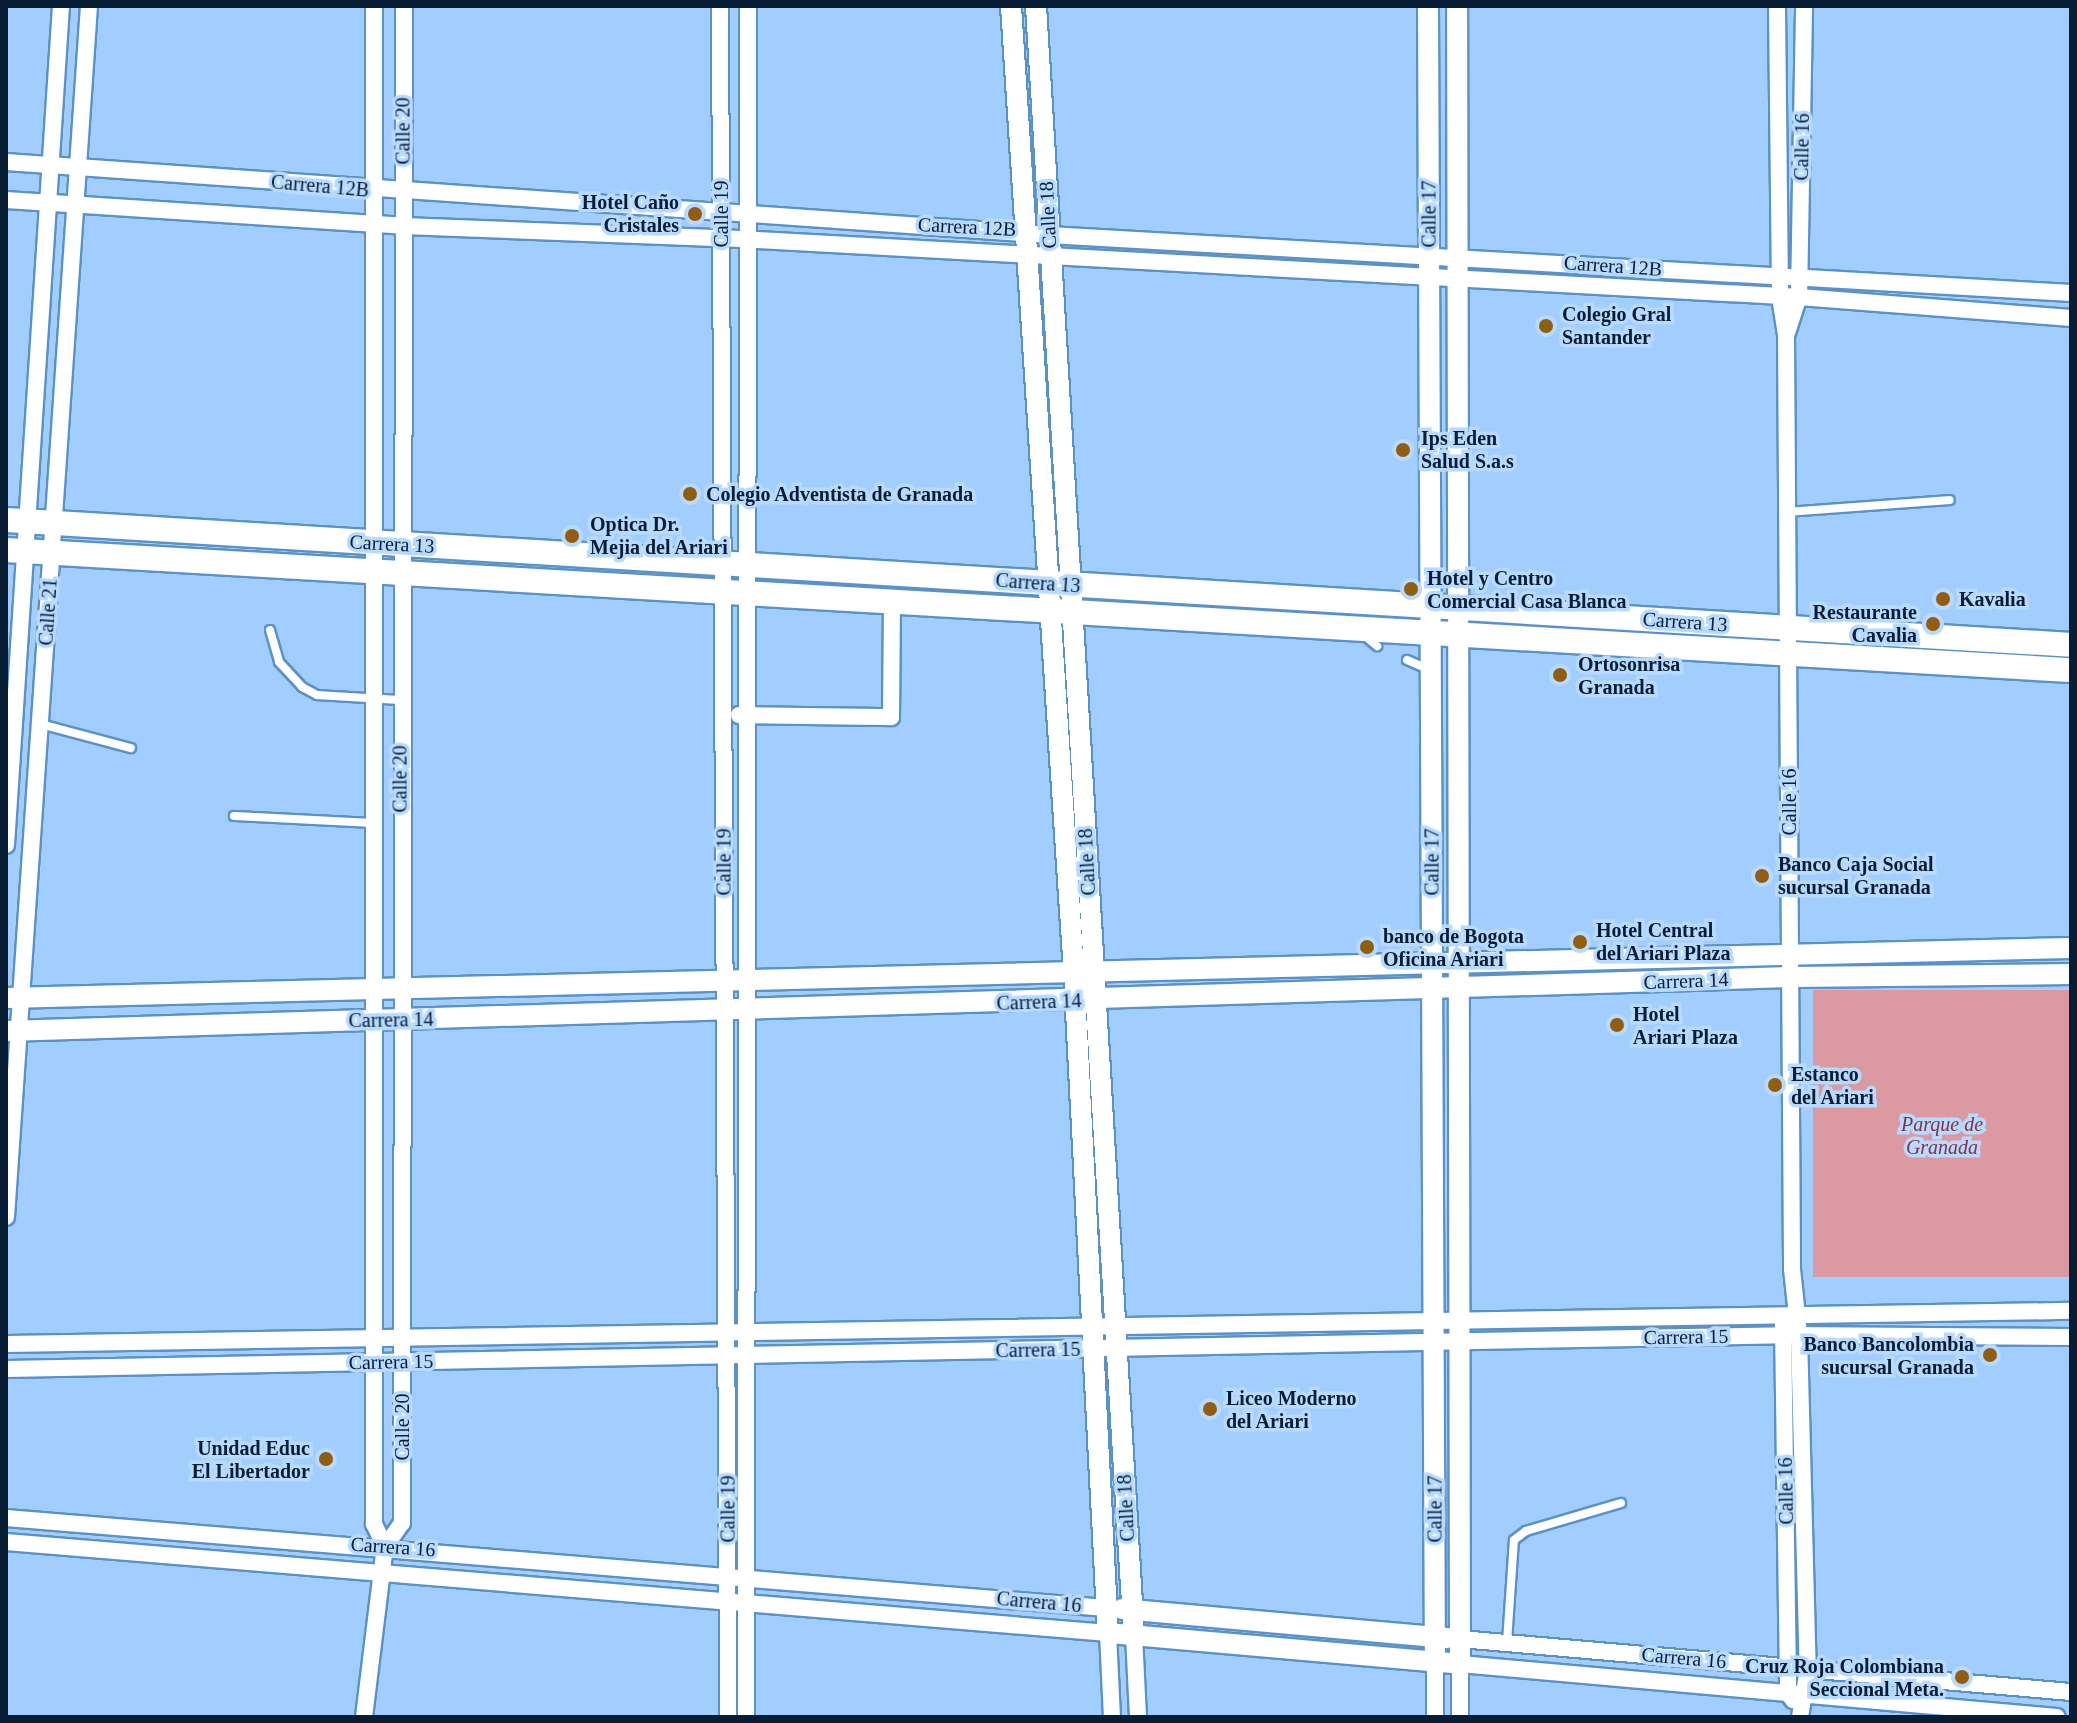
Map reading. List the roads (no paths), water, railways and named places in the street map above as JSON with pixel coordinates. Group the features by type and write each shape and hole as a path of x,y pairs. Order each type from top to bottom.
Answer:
{"main road":[{"name":"Carrera 13","path":"16,521 2071,645"},
{"name":"Carrera 13","path":"16,550 2071,670"}],"street":[{"name":"Calle 21","path":"6,845 16,521 48,203 61,6"},
{"name":"Calle 21","path":"6,1217 14,998 40,724 89,6"},
{"name":"Calle 20","path":"374,6 374,1524 385,1547"},
{"name":"Calle 20","path":"364,1717 385,1547 402,1523 399,700 404,6"},
{"name":"Calle 19","path":"720,6 728,1717"},
{"name":"Calle 19","path":"746,1717 748,6"},
{"name":"Calle 18","path":"1011,6 1027,257 1060,584 1086,1000 1117,1348 1138,1717"},
{"name":"Calle 18","path":"1036,6 1051,260 1060,584"},
{"name":"Calle 17","path":"1428,6 1435,1717"},
{"name":"Calle 17","path":"1457,6 1460,1717"},
{"name":"Calle 16","path":"1777,6 1780,297 1786,334 1792,1269 1788,1313 1792,1335 1795,1505 1788,1693 1800,1714"},
{"name":"Calle 16","path":"1786,334 1799,297 1804,6"},
{"path":"720,128 748,124"},
{"name":"Carrera 12B","path":"6,162 374,191 403,190 721,214 1026,230 1049,235 1429,269 1458,281 1799,297 2071,318"},
{"name":"Carrera 12B","path":"6,200 76,202 403,226 721,238 1051,260 1429,269 1458,256 2071,293"},
{"path":"721,373 748,370"},
{"path":"723,715 891,717 892,602"},
{"path":"724,814 747,815"},
{"name":"Carrera 14","path":"14,998 2071,948"},
{"path":"1021,973 1024,1002"},
{"name":"Carrera 14","path":"13,1031 1432,991 1790,977 2071,974"},
{"path":"886,976 887,1006"},
{"name":"Calle 18","path":"1086,1000 1091,1325 1112,1717"},
{"path":"376,1197 401,1197"},
{"path":"726,1201 747,1200"},
{"name":"Carrera 15","path":"6,1344 1788,1313 2071,1311"},
{"path":"583,1334 585,1358"},
{"name":"Carrera 15","path":"6,1369 1792,1335 2071,1337"},
{"path":"1435,1469 1460,1475"},
{"name":"Calle 16","path":"1795,1505 1808,1669 1807,1695 1800,1714"},
{"name":"Carrera 16","path":"6,1518 554,1559 2071,1692"},
{"name":"Carrera 16","path":"6,1542 549,1583 2057,1717"},
{"path":"549,1583 554,1559"},
{"path":"602,1588 606,1564"},
{"path":"1909,1678 1909,1704"}],"lane":[{"path":"1787,512 1950,500"},
{"path":"1355,628 1377,646"},
{"path":"270,630 279,662 302,687 317,695 374,702 399,700"},
{"path":"1407,660 1431,670"},
{"path":"40,724 131,748"},
{"path":"234,816 375,823"},
{"path":"1507,1642 1514,1540 1526,1531 1621,1503"}],"place":[{"name":"Hotel Caño Cristales","path":"695,214"},
{"name":"Colegio Gral Santander","path":"1546,326"},
{"name":"Ips Eden Salud S.a.s","path":"1403,450"},
{"name":"Colegio Adventista de Granada","path":"690,494"},
{"name":"Optica Dr. Mejia del Ariari","path":"572,536"},
{"name":"Hotel y Centro Comercial Casa Blanca","path":"1411,589"},
{"name":"Kavalia","path":"1943,599"},
{"name":"Restaurante Cavalia","path":"1933,624"},
{"name":"Ortosonrisa Granada","path":"1560,675"},
{"name":"Banco Caja Social sucursal Granada","path":"1762,876"},
{"name":"Hotel Central del Ariari Plaza","path":"1580,942"},
{"name":"banco de Bogota Oficina Ariari","path":"1367,947"},
{"name":"Hotel Ariari Plaza","path":"1617,1025"},
{"name":"Estanco del Ariari","path":"1775,1085"},
{"name":"Banco Bancolombia sucursal Granada","path":"1990,1355"},
{"name":"Liceo Moderno del Ariari","path":"1210,1409"},
{"name":"Unidad Educ El Libertador","path":"326,1459"},
{"name":"Cruz Roja Colombiana Seccional Meta.","path":"1962,1677"}],"park label":[{"name":"Parque de Granada","path":"1942,1136"}]}
